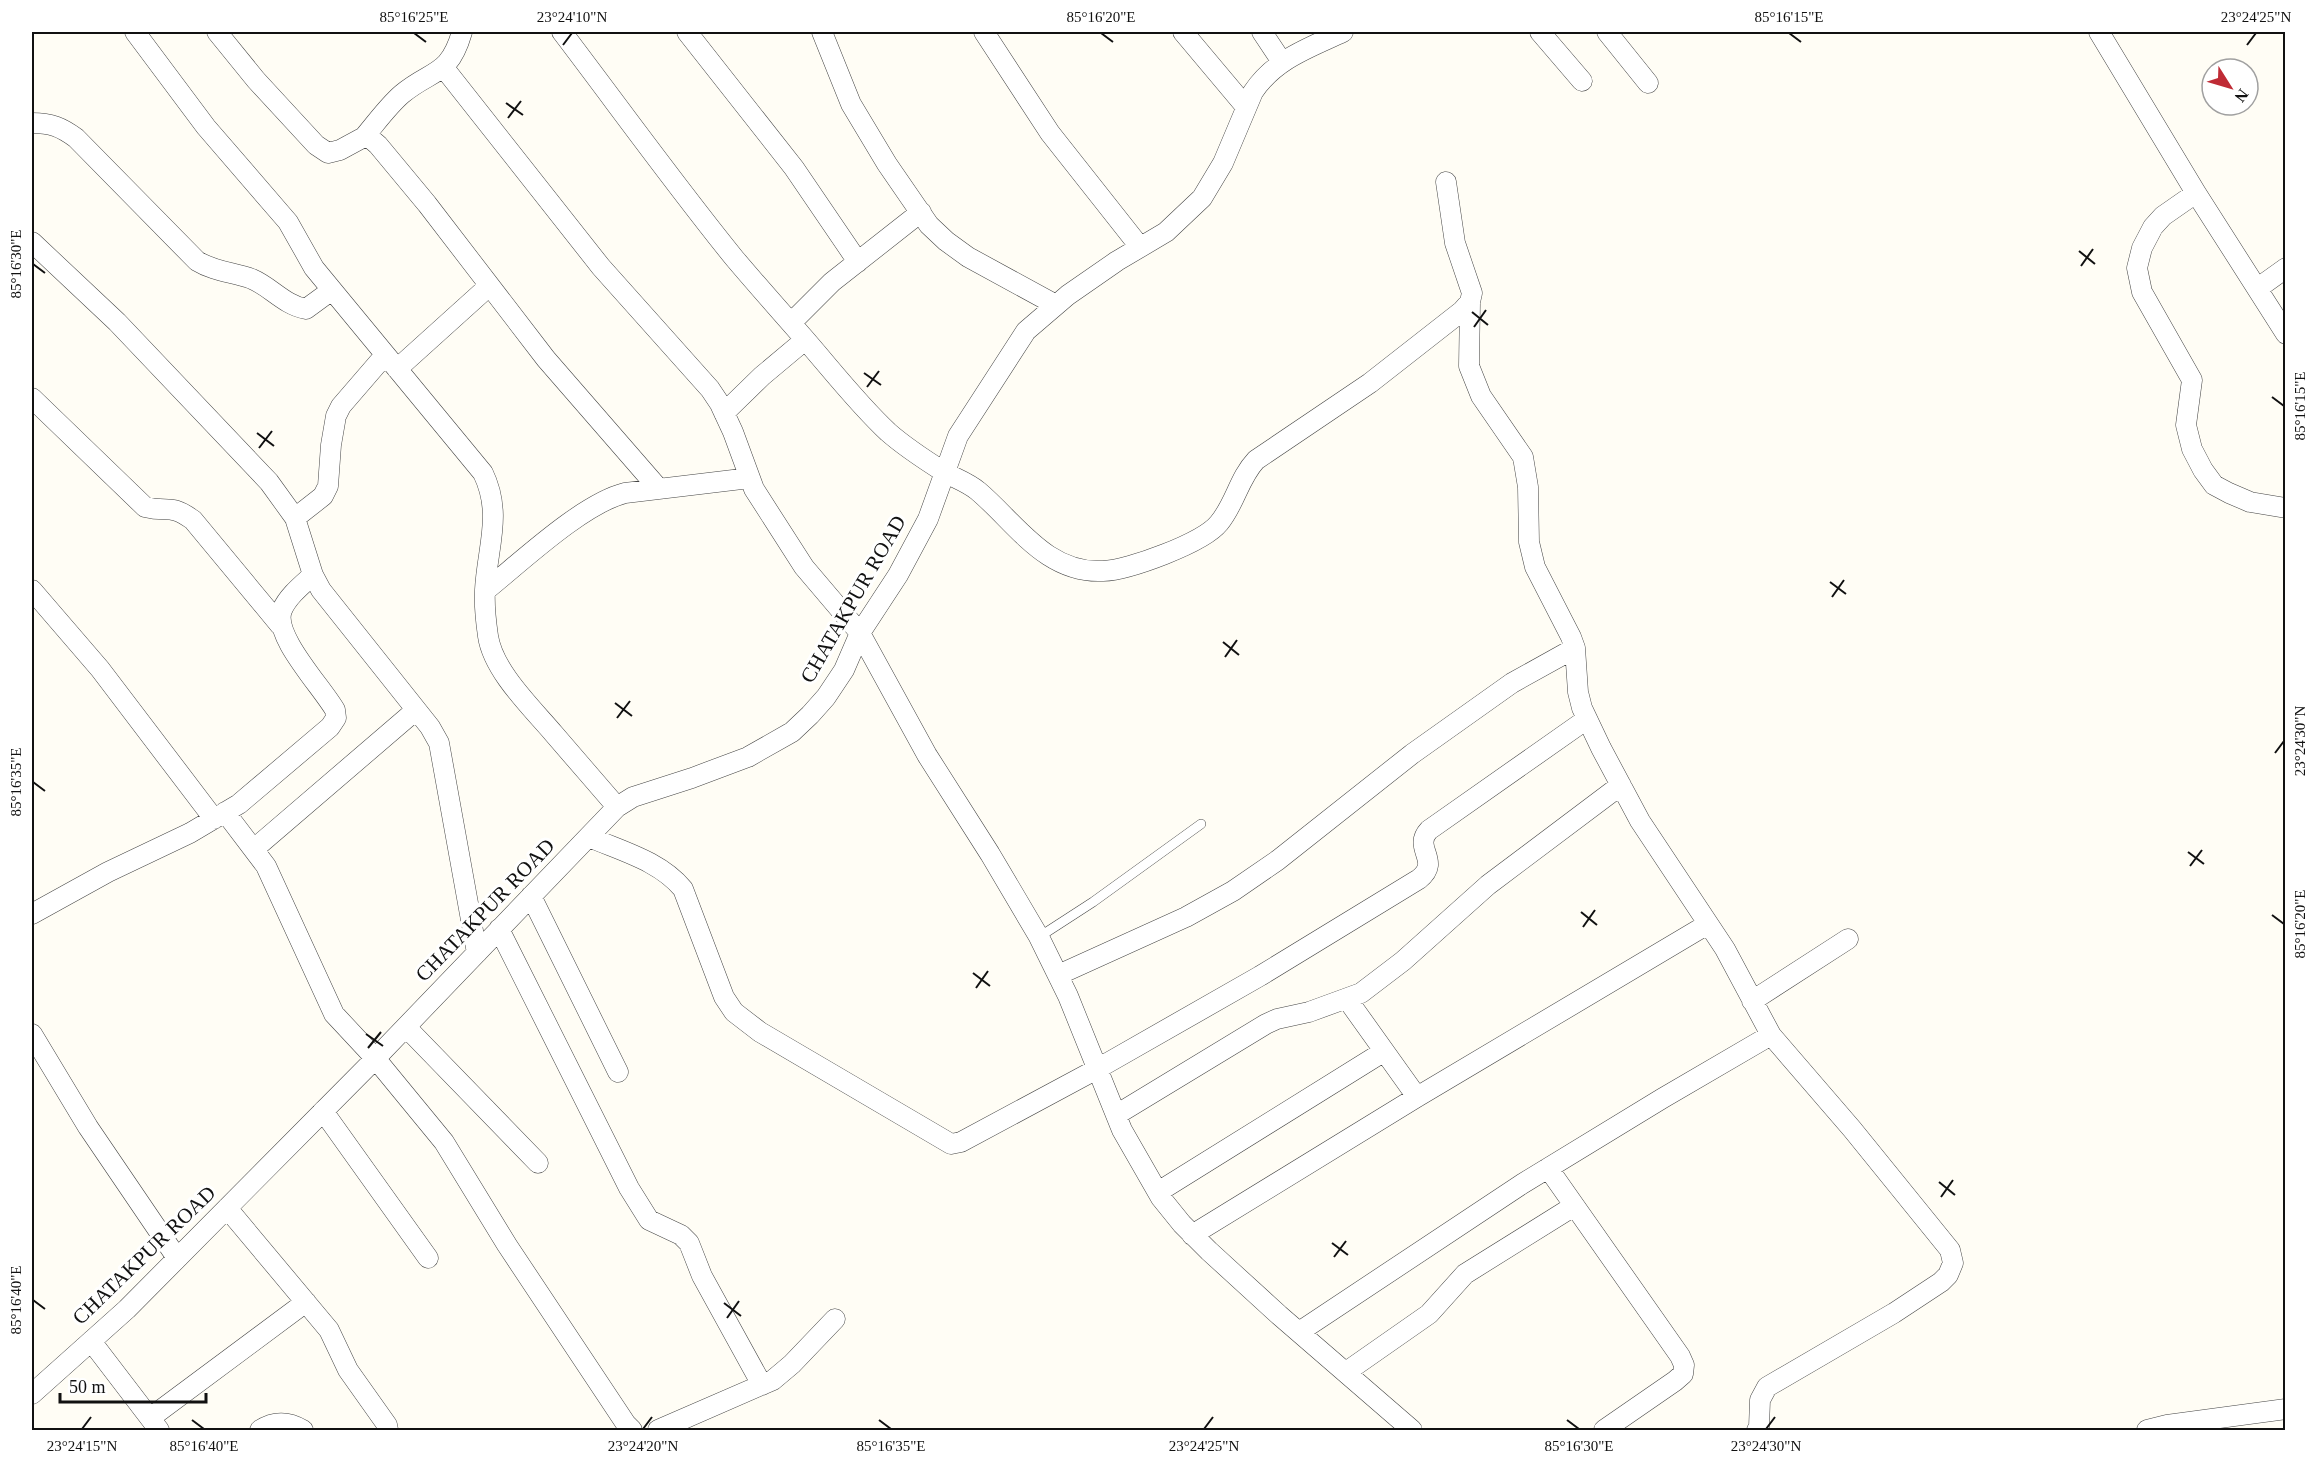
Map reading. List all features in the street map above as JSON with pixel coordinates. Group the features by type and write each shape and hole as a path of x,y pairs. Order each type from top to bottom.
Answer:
{"street":[{"path":"135,32 206,127 288,222 314,268 483,473 489,486 494,511 485,591 488,638 496,660 516,690 617,807"},
{"path":"217,32 256,80 316,145 328,153 340,150 364,137 400,96 444,68 459,43 462,32"},
{"path":"562,32 735,258 858,401 889,432 945,472 976,489 1028,541 1054,559 1080,568 1103,571 1142,562 1202,538 1219,524 1246,470 1256,460 1370,383 1462,311 1470,302"},
{"path":"687,32 794,168 858,262"},
{"path":"822,32 851,104 887,164 929,225 968,257 1056,305"},
{"path":"984,32 1050,133 1140,247"},
{"path":"1183,32 1246,107"},
{"path":"1262,32 1282,62"},
{"name":"CHATAKPUR ROAD","path":"32,1394 127,1308 227,1208 406,1027 617,807 633,796 692,778 748,757 792,732 826,697 844,670 860,633 898,575 928,519 958,436 1026,331 1056,305 1117,261 1166,232 1202,198 1223,163 1246,107 1261,80 1310,38 1343,32"},
{"path":"1540,32 1581,81"},
{"path":"1607,32 1648,83"},
{"path":"2099,32 2196,193 2286,334"},
{"path":"444,68 601,267 710,388 724,413 754,489 804,567 860,633 927,755 1039,937 1068,996 1127,1139 1158,1192 1192,1234 1412,1431"},
{"path":"32,123 48,123 62,128 76,138 197,261 210,269 253,280 293,307 306,309 316,304 332,290"},
{"path":"364,137 371,139 387,154 546,359 659,489"},
{"path":"1446,182 1455,243 1472,293 1469,366 1481,396 1523,457 1528,488 1529,542 1534,567 1575,648 1578,692 1587,719 1640,820 1725,949 1771,1035 1852,1129 1950,1250 1953,1263 1948,1275 1941,1282 1894,1313 1767,1387 1760,1400 1757,1431"},
{"path":"2196,193 2163,216 2153,227 2142,248 2137,268 2142,292 2192,380 2187,425 2192,449 2203,470 2214,485 2229,493 2250,502 2286,508"},
{"path":"791,323 816,296 921,212"},
{"path":"32,242 117,322 269,482 295,518 313,575 321,590 439,742 477,953"},
{"path":"2258,288 2286,268"},
{"path":"295,518 323,496 328,486 331,445 336,416 341,406 391,362 489,286"},
{"path":"724,413 762,376 805,340"},
{"path":"32,914 108,872 190,833 219,815 262,786 330,727 336,718 330,700 286,639 280,625 193,520 179,510 166,508 156,510 145,507 36,411"},
{"path":"485,591 549,539 609,497 750,478"},
{"path":"280,625 281,612 288,599 313,575"},
{"path":"32,590 100,669 219,815 254,849 266,866 330,1008 375,1058 444,1143 507,1245 632,1431"},
{"path":"1058,975 1186,917 1233,891 1278,860 1412,754 1512,683 1575,648"},
{"path":"254,849 416,710"},
{"path":"588,837 657,866 678,882 683,889 724,997 734,1012 760,1032 951,1144 961,1142 1097,1069 1260,976 1419,879 1429,867 1422,843 1429,830 1587,719"},
{"path":"1116,1115 1266,1024 1361,993 1403,962 1488,885 1621,785"},
{"path":"531,896 618,1072"},
{"path":"1192,1234 1708,924"},
{"path":"499,929 629,1188 649,1220 675,1231 689,1243 702,1276 762,1385"},
{"path":"1752,1001 1848,939"},
{"path":"1347,999 1417,1097"},
{"path":"406,1027 538,1163"},
{"path":"32,1034 88,1126 177,1258"},
{"path":"1299,1332 1548,1168 1771,1035"},
{"path":"1158,1192 1383,1052"},
{"path":"323,1111 428,1258"},
{"path":"1548,1168 1680,1356 1684,1365 1683,1374 1675,1381 1604,1431"},
{"path":"1346,1372 1429,1314 1465,1274 1575,1206"},
{"path":"227,1208 329,1330 348,1370 387,1425 388,1431"},
{"path":"91,1341 155,1424 306,1302"},
{"path":"658,1431 773,1380 792,1364 835,1319"},
{"path":"2147,1431 2174,1424 2286,1408"},
{"path":"260,1431 269,1424 286,1423 303,1431"}],"lane":[{"path":"1039,937 1093,903 1202,824"}]}
